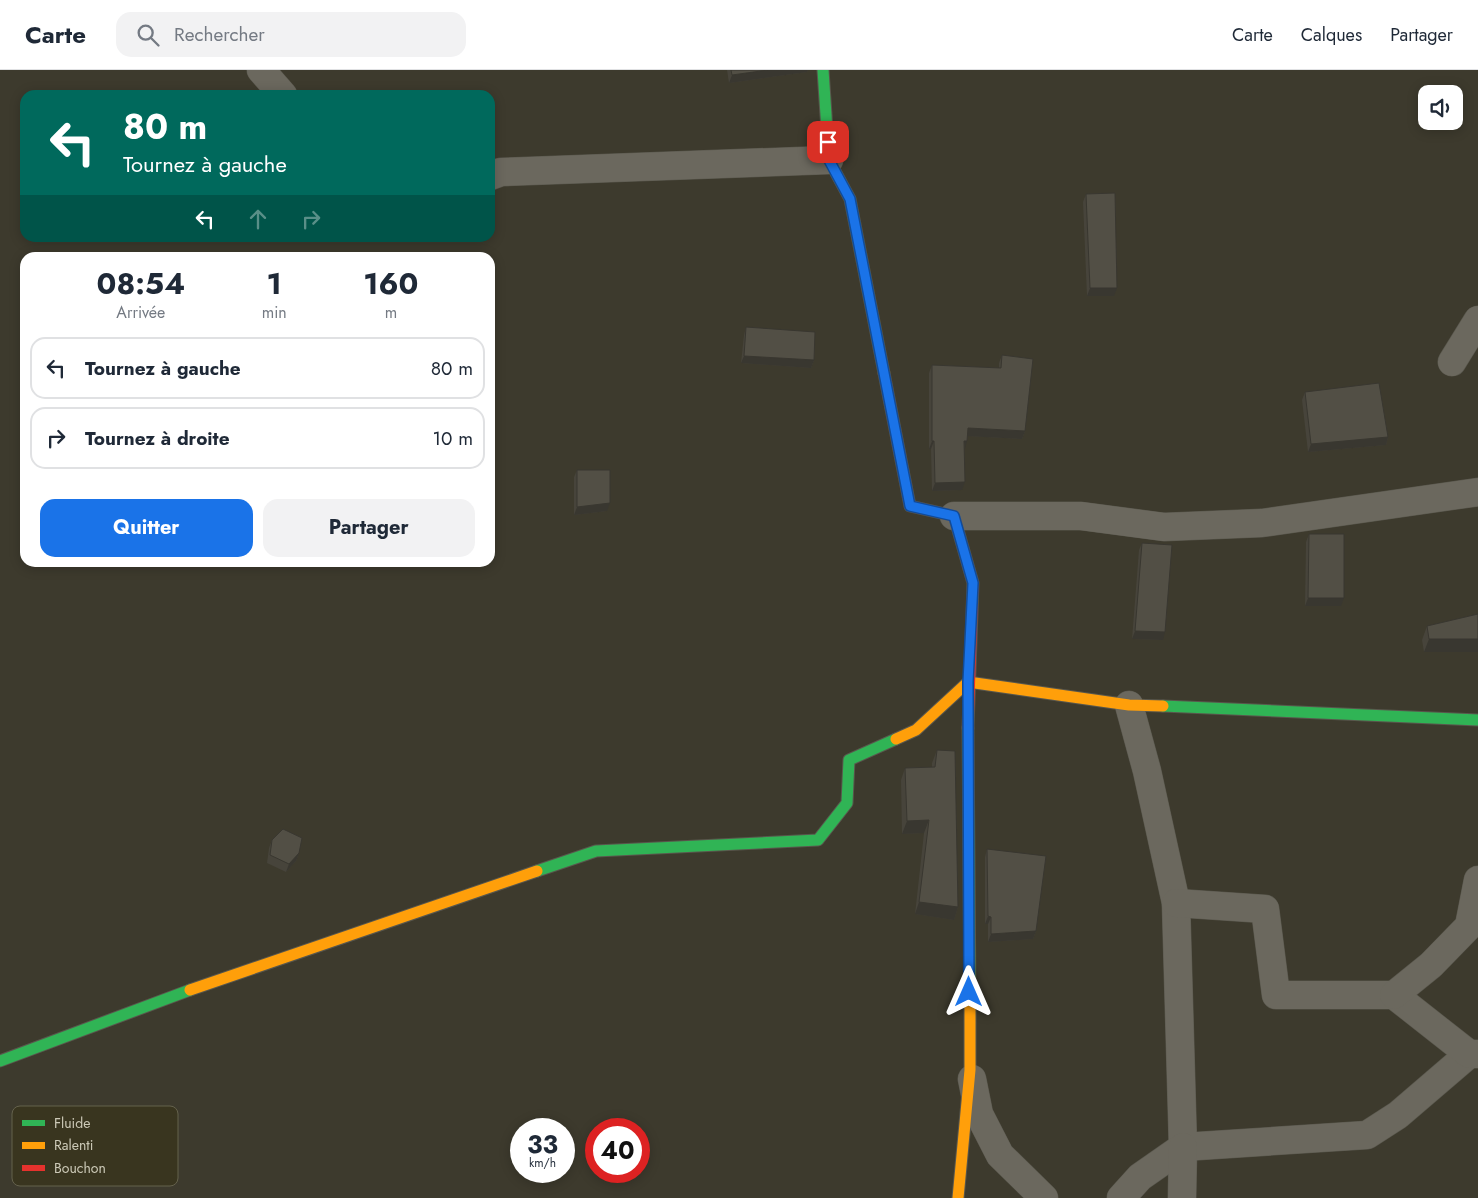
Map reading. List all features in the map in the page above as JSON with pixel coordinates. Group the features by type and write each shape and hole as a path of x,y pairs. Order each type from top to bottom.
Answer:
{"street":[{"path":"261,70 279,90"},
{"path":"823,70 829,160 850,199 910,506 954,516 1080,516 1164,527 1262,523 1478,492"},
{"path":"495,174 501,172 829,160"},
{"path":"1452,362 1478,320"},
{"path":"954,516 973,583 968,682 970,1070 958,1198"},
{"path":"968,682 1129,705 1478,720"},
{"path":"0,1060 177,994 596,851 818,840 848,804 850,760 916,730 968,682"},
{"path":"1129,705 1147,771 1176,903 1183,1147 1182,1198"},
{"path":"1394,994 1431,964 1470,926 1478,880"},
{"path":"1121,1198 1140,1177 1183,1147 1367,1135 1398,1115 1474,1054 1394,994 1276,994 1265,909 1176,903"},
{"path":"970,1070 979,1114 1000,1155 1044,1198"}],"building":[{"path":"731,70 768,70 732,75"},
{"path":"1115,193 1117,288 1090,288 1086,194"},
{"path":"746,327 815,332 814,360 744,356"},
{"path":"1002,355 1033,359 1025,431 968,428 967,441 964,441 965,482 935,483 934,441 932,441 932,365 1001,368"},
{"path":"1379,383 1388,437 1311,444 1305,392"},
{"path":"577,470 610,470 610,503 577,507"},
{"path":"1309,534 1344,534 1344,598 1308,598"},
{"path":"1142,543 1172,545 1165,632 1135,631"},
{"path":"1478,614 1478,639 1429,639 1427,626"},
{"path":"937,750 955,751 958,907 919,902 929,820 907,821 905,768 935,767"},
{"path":"283,829 302,838 299,853 289,864 270,855 272,840"},
{"path":"987,849 1046,856 1036,931 991,934 991,917 988,916"}],"traffic: fast":[{"path":"823,70 829,160 850,199 884,373"},
{"path":"1163,706 1478,720"},
{"path":"968,728 970,1003"},
{"path":"537,871 596,851 818,840 847,803 849,760 896,739"},
{"path":"0,1061 190,990"}],"traffic: slow":[{"path":"896,739 916,730 968,682 1129,705 1163,706"},
{"path":"190,990 537,871"},
{"path":"958,1198 970,1070 970,1003"}],"traffic: jam":[{"path":"884,373 910,506 954,516 973,583 968,728"}],"route":[{"path":"828,142 829,160 850,199 910,506 954,516 973,583 968,682 969,992"}]}
